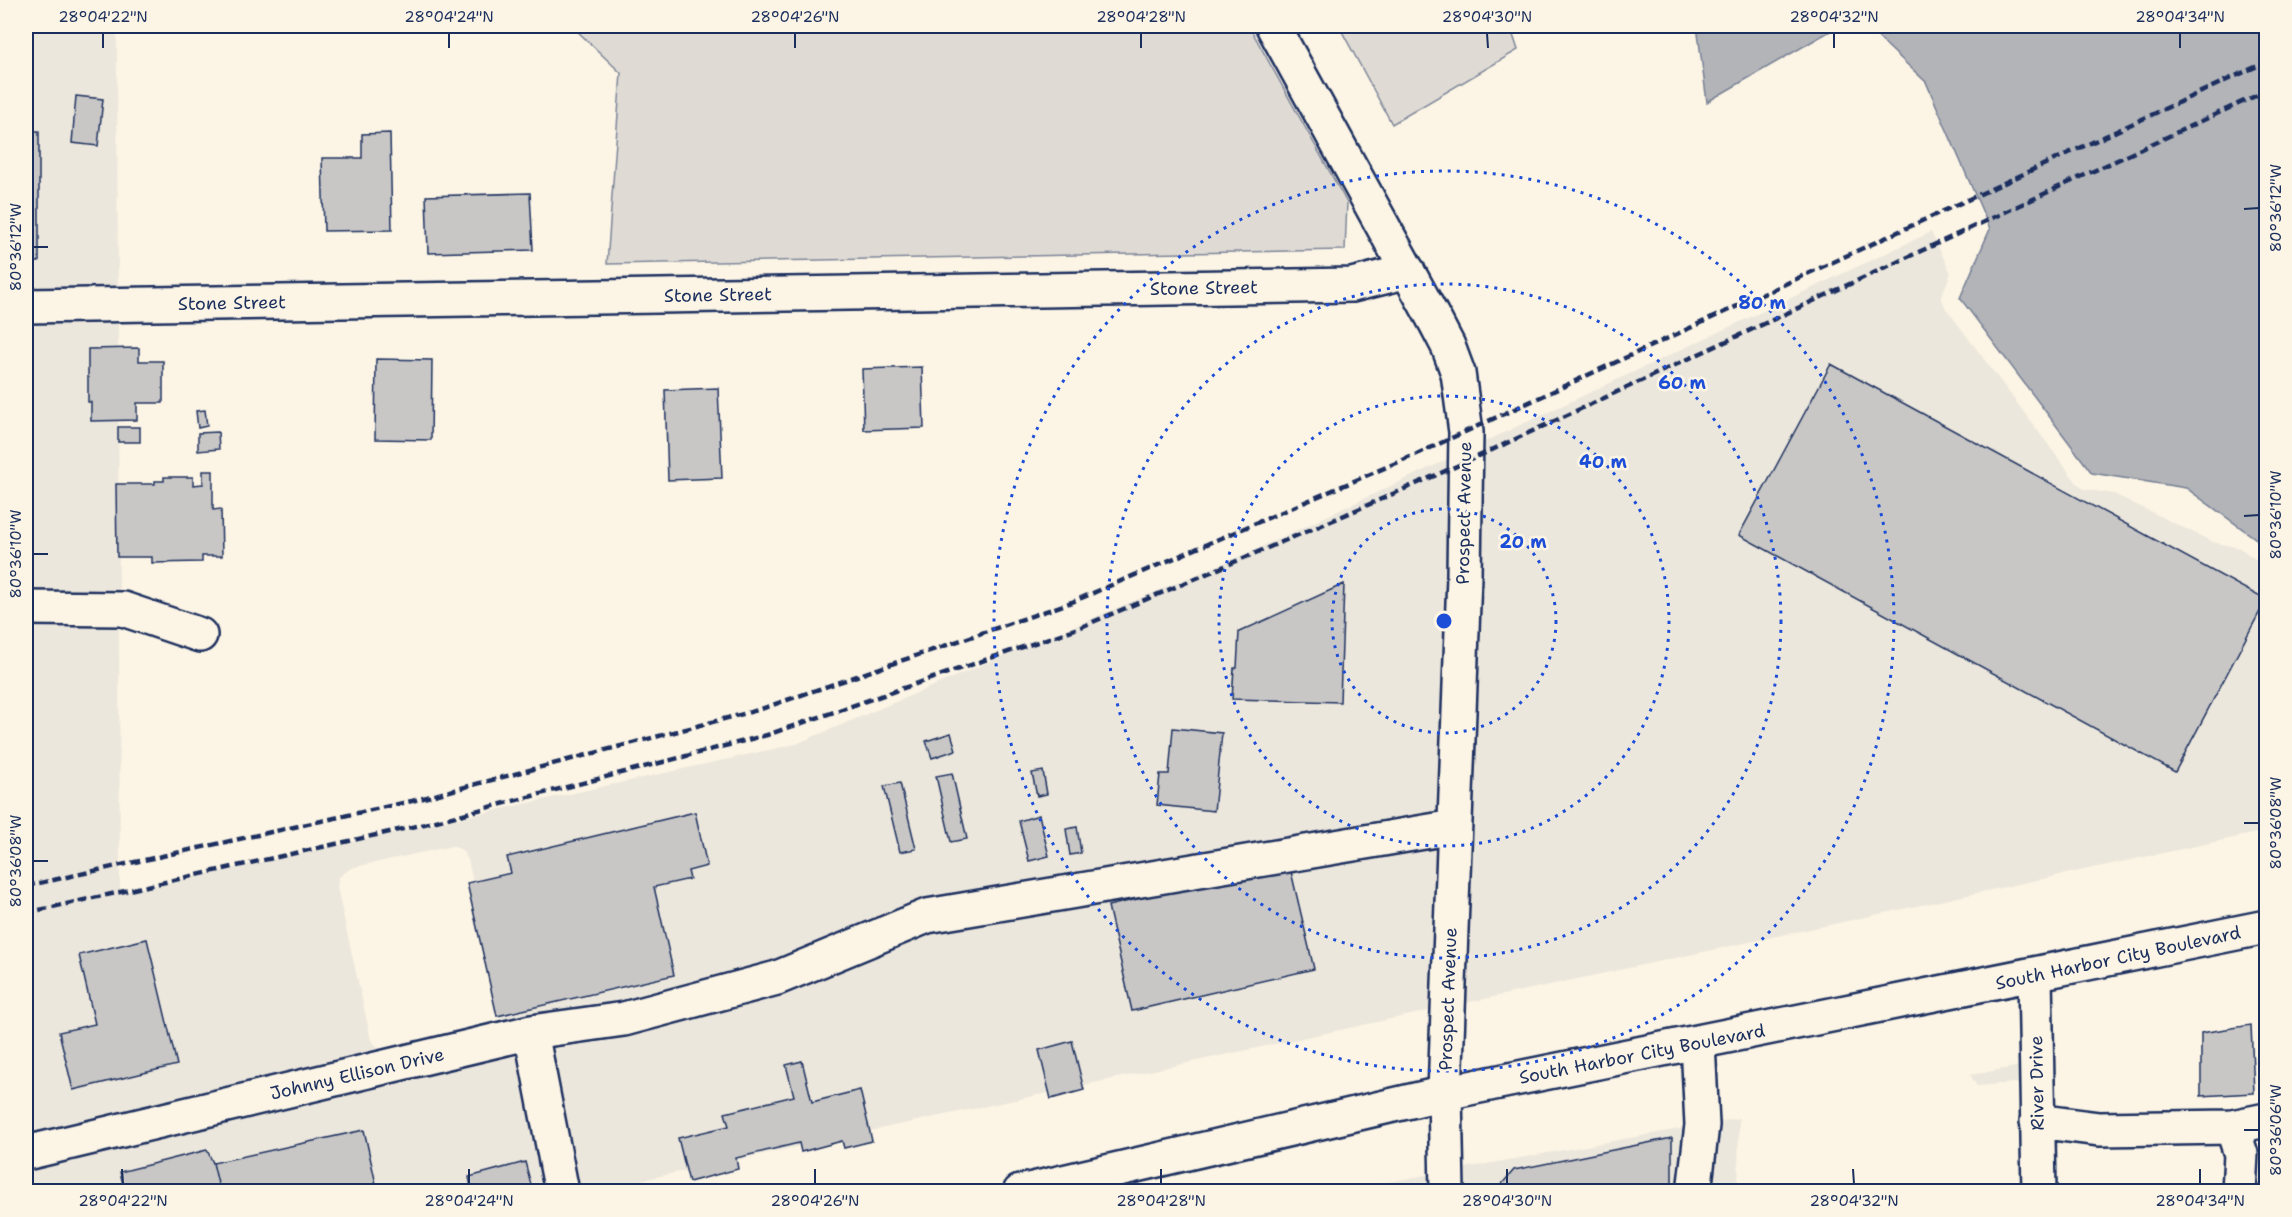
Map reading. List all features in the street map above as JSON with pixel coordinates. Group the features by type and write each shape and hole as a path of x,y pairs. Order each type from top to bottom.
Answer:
{"street":[{"name":"Prospect Avenue","path":"1273,26 1448,346 1458,374 1466,432 1464,576 1445,1093 1447,1191"},
{"name":"Stone Street","path":"26,306 1352,285 1408,271"},
{"path":"26,608 123,609 200,635"},
{"name":"Johnny Ellison Drive","path":"26,1153 531,1032 624,1019 777,978 927,916 1454,827"},
{"name":"South Harbor City Boulevard","path":"1020,1191 1445,1093 2266,927"},
{"name":"River Drive","path":"2035,975 2038,1191"},
{"path":"531,1032 562,1191"},
{"path":"1694,1191 1702,1125 1698,1042"},
{"path":"2037,1121 2098,1130 2232,1127 2266,1120"},
{"path":"2232,1127 2241,1154 2239,1191"}],"shaded area":[{"path":"26,26 117,26 120,893 796,744 1261,547 1931,232 1951,273 1941,297 1945,307 2077,483 2084,489 2114,494 2213,542 2240,548 2266,567 2266,831 591,1191 26,1191","holes":["452,846 462,850 468,860 502,1012 501,1022 494,1030 382,1052 371,1040 337,887 339,877 351,868"]},
{"path":"572,26 1249,26 1347,203 1345,250 607,264 621,73"},
{"path":"1339,26 1510,26 1518,50 1392,124"},
{"path":"1697,26 1839,26 1707,102"},
{"path":"1866,26 2266,26 2266,546 2186,488 2092,473 1960,298 1990,229 1926,82"},
{"path":"2054,1060 2054,1191 2027,1093 2020,1085 2014,1083 1977,1086 1970,1075"},
{"path":"1739,1118 1738,1191 1338,1191"}],"building":[{"path":"76,96 103,99 98,146 72,143"},
{"path":"26,131 39,131 39,262 26,262"},
{"path":"390,133 392,230 324,231 322,158 362,158 362,134"},
{"path":"530,193 533,250 428,253 426,196"},
{"path":"139,348 139,361 163,361 163,403 137,403 137,420 91,421 91,402 88,402 88,349"},
{"path":"376,359 432,360 431,440 375,439"},
{"path":"1831,364 2266,600 2175,772 1739,535"},
{"path":"922,367 924,428 864,430 862,369"},
{"path":"718,388 722,478 668,480 665,390"},
{"path":"205,410 207,426 198,428 196,411"},
{"path":"118,427 140,427 140,442 118,442"},
{"path":"218,432 219,449 198,451 198,433"},
{"path":"203,471 213,471 213,510 221,509 222,556 202,556 202,562 152,563 152,557 117,557 116,484 155,484 155,481 164,481 164,477 193,477 193,485 203,484"},
{"path":"1344,584 1340,702 1232,699 1239,632"},
{"path":"1173,728 1222,733 1214,811 1157,805 1160,774 1169,774"},
{"path":"951,733 956,750 932,758 926,741"},
{"path":"1043,771 1047,794 1037,796 1032,773"},
{"path":"952,773 967,839 951,842 936,776"},
{"path":"900,783 916,849 900,852 884,786"},
{"path":"695,812 707,866 688,871 690,879 654,887 674,975 497,1016 467,883 511,873 507,857"},
{"path":"1039,815 1049,856 1029,861 1019,821"},
{"path":"1077,827 1081,853 1070,855 1066,829"},
{"path":"1289,863 1314,969 1132,1011 1108,906"},
{"path":"147,939 177,1065 73,1090 59,1032 95,1024 79,955"},
{"path":"2251,1025 2254,1093 2201,1096 2201,1033"},
{"path":"1072,1041 1084,1090 1051,1099 1039,1050"},
{"path":"802,1061 812,1102 860,1090 872,1141 844,1148 842,1141 801,1152 799,1143 736,1158 738,1169 689,1182 678,1138 729,1126 725,1113 794,1096 786,1065"},
{"path":"364,1130 376,1184 341,1192 220,1192 213,1163"},
{"path":"1672,1138 1672,1192 1500,1192 1500,1186 1514,1170"},
{"path":"207,1150 213,1163 220,1192 125,1192 120,1172"},
{"path":"525,1162 533,1192 472,1192 469,1177"}],"railway":[{"path":"26,886 412,801 758,710 1072,602 1417,454 2266,62"},
{"path":"26,913 421,825 767,735 1081,627 1466,462 2266,91"}]}
